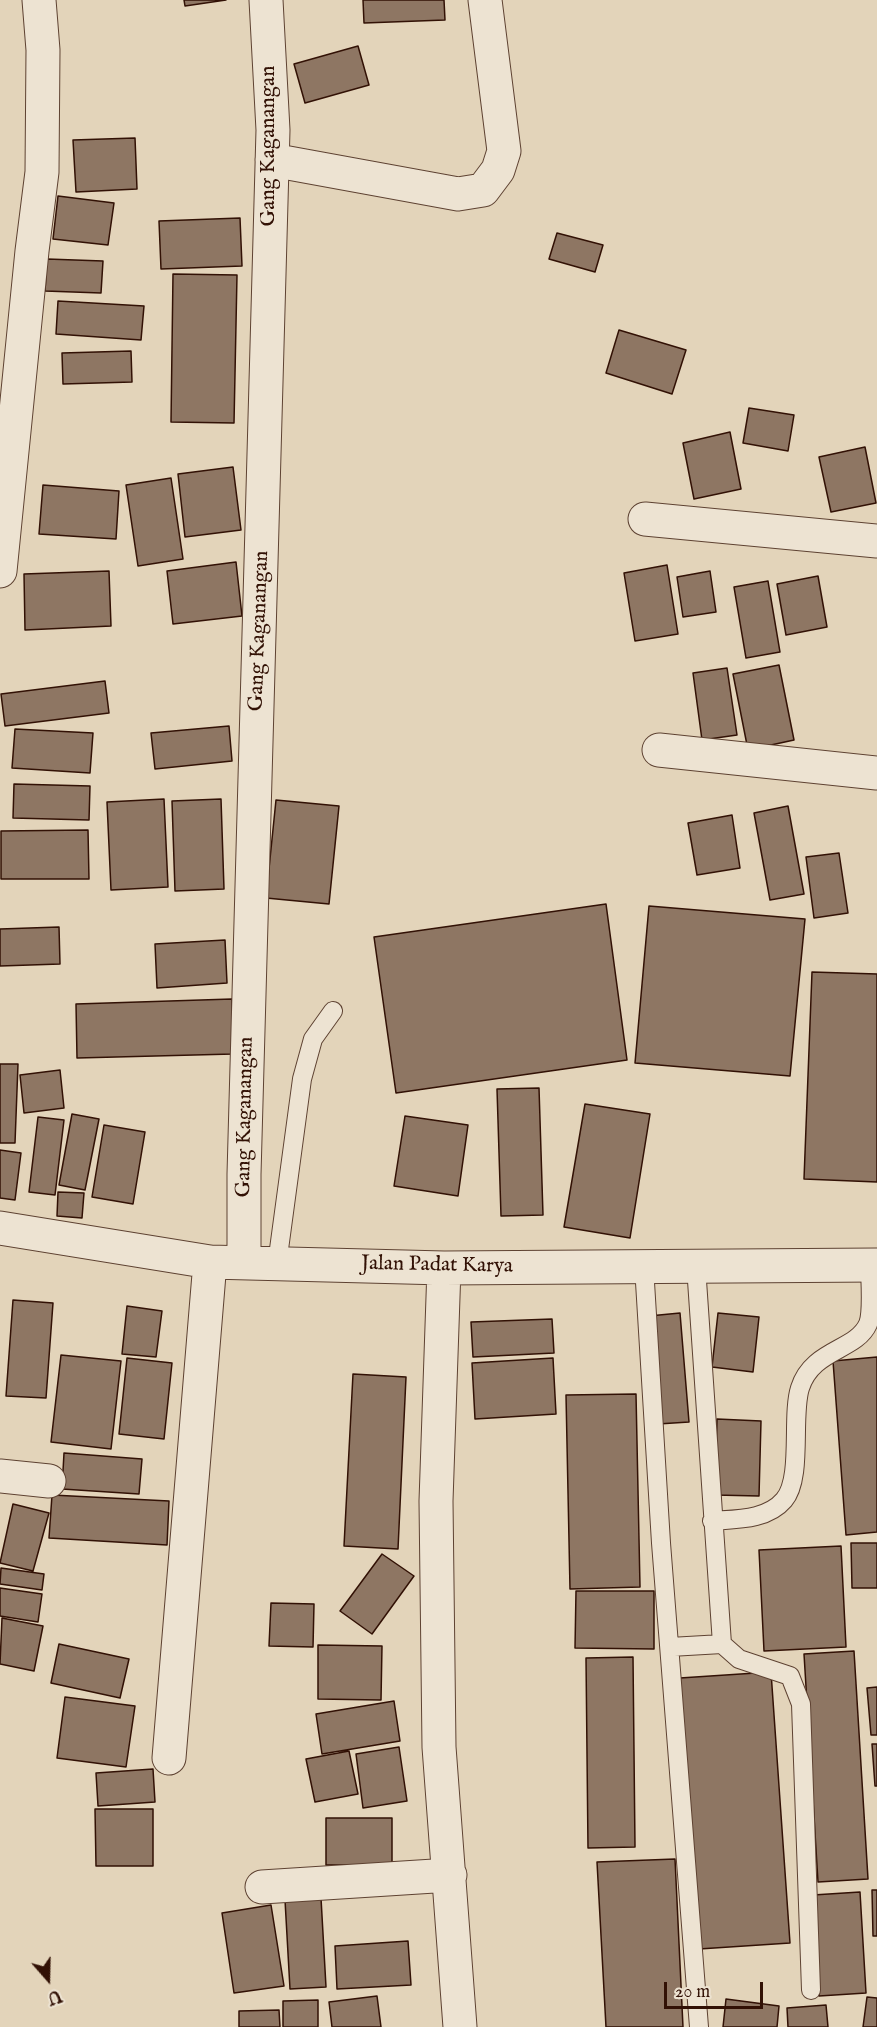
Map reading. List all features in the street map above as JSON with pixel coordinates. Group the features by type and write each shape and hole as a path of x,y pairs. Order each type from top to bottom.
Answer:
{"street":[{"path":"0,571 42,172 43,50 39,0"},
{"name":"Gang Kaganangan","path":"244,1263 244,1162 273,130 266,0"},
{"path":"272,160 458,194 483,190 498,170 504,151 485,0"},
{"path":"645,519 877,541"},
{"path":"659,750 877,773"},
{"name":"Jalan Padat Karya","path":"0,1228 210,1262 444,1268 874,1265"},
{"path":"170,1758 210,1262"},
{"path":"444,1268 436,1501 439,1748 460,2027"},
{"path":"0,1476 50,1481"},
{"path":"262,1887 450,1875"}],"lane":[{"path":"277,1264 302,1079 313,1039 333,1011"},
{"path":"712,1521 746,1518 771,1511 786,1498 794,1478 800,1387 812,1366 834,1349 858,1339 869,1323 874,1265"},
{"path":"644,1266 699,2027"},
{"path":"696,1266 722,1644"},
{"path":"670,1647 722,1644 740,1659 790,1676 801,1704 811,1990"}],"building":[{"path":"184,0 226,0 185,6"},
{"path":"363,0 444,0 445,20 364,23"},
{"path":"358,46 369,85 305,103 294,64"},
{"path":"135,138 137,189 76,192 73,140"},
{"path":"58,196 114,203 108,245 53,239"},
{"path":"240,218 242,266 161,269 159,221"},
{"path":"557,233 603,245 595,272 549,259"},
{"path":"47,259 103,261 101,293 45,291"},
{"path":"173,274 237,275 234,423 171,422"},
{"path":"58,301 144,306 141,340 56,334"},
{"path":"619,330 686,350 672,394 606,373"},
{"path":"131,351 132,382 63,384 62,353"},
{"path":"749,408 794,415 788,451 743,443"},
{"path":"730,432 741,489 694,499 683,443"},
{"path":"865,447 876,503 831,512 819,457"},
{"path":"233,467 241,530 185,537 178,474"},
{"path":"171,478 183,559 138,566 126,485"},
{"path":"43,485 119,491 116,539 39,534"},
{"path":"236,562 242,616 173,624 167,571"},
{"path":"667,565 678,634 635,641 624,573"},
{"path":"109,571 111,626 25,630 24,574"},
{"path":"710,571 716,612 683,617 677,577"},
{"path":"818,576 827,627 786,635 777,584"},
{"path":"768,581 780,652 746,658 734,587"},
{"path":"779,665 794,740 748,750 733,674"},
{"path":"727,668 737,735 702,740 693,673"},
{"path":"105,681 109,713 5,726 1,694"},
{"path":"229,726 232,761 155,769 151,733"},
{"path":"15,729 93,733 90,773 12,768"},
{"path":"14,784 90,786 89,820 13,818"},
{"path":"164,799 168,887 111,890 107,802"},
{"path":"221,799 224,889 175,891 172,801"},
{"path":"276,800 339,806 329,904 266,898"},
{"path":"788,806 804,894 770,900 754,813"},
{"path":"732,815 740,868 697,875 688,823"},
{"path":"88,830 89,879 1,879 1,831"},
{"path":"839,853 848,913 814,918 806,857"},
{"path":"606,904 627,1060 396,1093 374,937"},
{"path":"649,906 805,919 790,1076 635,1063"},
{"path":"59,927 60,964 0,966 0,929"},
{"path":"225,940 227,983 157,988 155,944"},
{"path":"812,972 877,974 877,1182 804,1179"},
{"path":"232,999 233,1054 77,1058 76,1004"},
{"path":"0,1064 18,1064 15,1143 0,1143"},
{"path":"60,1070 64,1108 24,1113 20,1075"},
{"path":"539,1088 543,1215 501,1216 497,1089"},
{"path":"585,1104 650,1114 630,1238 564,1227"},
{"path":"72,1114 99,1119 85,1190 59,1185"},
{"path":"405,1116 468,1125 458,1196 394,1186"},
{"path":"38,1117 64,1120 55,1195 29,1192"},
{"path":"104,1125 145,1132 133,1204 92,1197"},
{"path":"0,1150 21,1153 15,1200 0,1198"},
{"path":"58,1192 84,1193 82,1218 57,1216"},
{"path":"13,1300 53,1303 46,1398 6,1396"},
{"path":"127,1306 162,1311 156,1357 122,1354"},
{"path":"680,1313 689,1422 658,1424 649,1316"},
{"path":"718,1313 759,1317 753,1372 712,1367"},
{"path":"552,1319 554,1353 473,1357 471,1322"},
{"path":"61,1355 121,1361 111,1449 51,1442"},
{"path":"877,1357 877,1532 846,1535 833,1361"},
{"path":"127,1358 172,1363 164,1439 119,1434"},
{"path":"553,1358 556,1414 475,1419 472,1363"},
{"path":"353,1374 406,1377 398,1549 344,1546"},
{"path":"636,1394 640,1587 570,1589 566,1395"},
{"path":"717,1419 761,1421 759,1496 715,1495"},
{"path":"64,1453 142,1459 139,1494 62,1489"},
{"path":"52,1495 169,1501 167,1545 49,1538"},
{"path":"13,1504 49,1513 33,1571 0,1563"},
{"path":"851,1543 877,1543 877,1588 852,1588"},
{"path":"841,1546 846,1647 764,1651 759,1550"},
{"path":"382,1554 414,1576 372,1634 340,1611"},
{"path":"1,1568 44,1574 42,1590 0,1584"},
{"path":"0,1588 42,1594 38,1622 0,1616"},
{"path":"576,1591 654,1591 654,1649 575,1648"},
{"path":"271,1603 314,1604 313,1647 269,1646"},
{"path":"2,1618 43,1626 34,1671 0,1664"},
{"path":"59,1644 129,1659 120,1698 51,1683"},
{"path":"318,1645 382,1646 381,1700 318,1699"},
{"path":"854,1651 868,1879 818,1882 804,1654"},
{"path":"633,1657 635,1847 588,1848 586,1658"},
{"path":"771,1672 790,1943 699,1949 680,1678"},
{"path":"877,1687 877,1735 871,1735 867,1688"},
{"path":"65,1697 135,1706 126,1767 57,1758"},
{"path":"394,1701 400,1741 322,1754 316,1714"},
{"path":"872,1744 877,1744 877,1786 875,1786"},
{"path":"399,1747 407,1801 363,1808 356,1754"},
{"path":"349,1751 358,1794 315,1802 306,1759"},
{"path":"153,1769 155,1802 98,1806 96,1773"},
{"path":"95,1809 153,1809 153,1866 96,1866"},
{"path":"326,1818 392,1818 392,1865 326,1865"},
{"path":"675,1859 683,2027 606,2027 597,1862"},
{"path":"872,1890 877,1890 877,1936 873,1936"},
{"path":"860,1892 866,1993 819,1996 813,1895"},
{"path":"321,1898 326,1987 290,1989 285,1900"},
{"path":"271,1905 284,1986 234,1993 222,1913"},
{"path":"408,1941 411,1985 337,1989 335,1946"},
{"path":"377,1996 381,2027 332,2027 329,2002"},
{"path":"867,1997 877,1998 877,2027 863,2027"},
{"path":"726,1999 779,2006 777,2027 723,2027"},
{"path":"318,2000 318,2027 283,2027 283,2001"},
{"path":"826,2005 828,2027 788,2027 787,2008"},
{"path":"279,2010 280,2027 239,2027 239,2011"}]}
